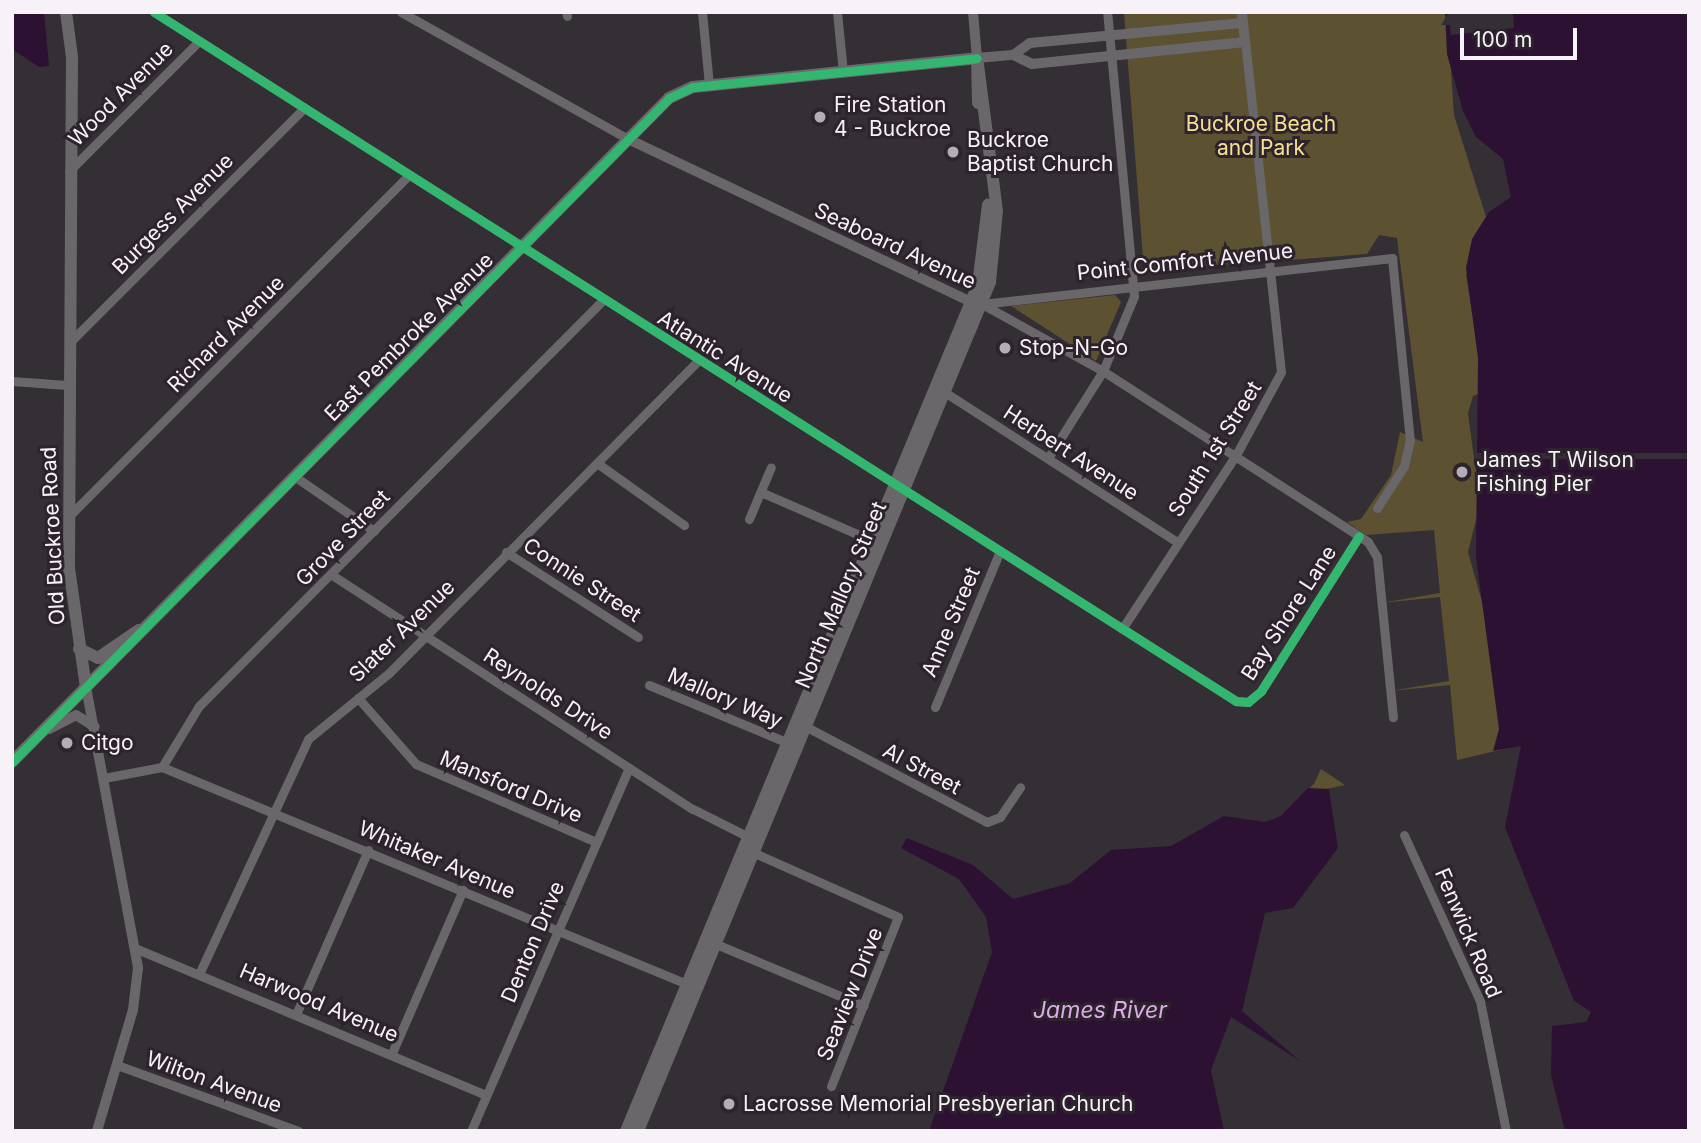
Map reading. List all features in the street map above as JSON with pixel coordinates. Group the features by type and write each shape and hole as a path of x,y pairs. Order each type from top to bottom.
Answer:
{"main road":[{"name":"Old Buckroe Road","path":"66,12 69,171 66,385 68,517 79,649 86,687"},
{"name":"East Pembroke Avenue","path":"12,762 675,93 709,85 977,58"},
{"name":"North Mallory Street","path":"638,1131 788,743 802,725 872,540 946,393 976,304 985,261 989,217 977,58"},
{"name":"North Mallory Street","path":"626,1131 692,986 716,944 749,846 802,725 976,304"},
{"path":"79,649 98,657 127,633 141,629"}],"street":[{"name":"Atlantic Avenue","path":"154,12 410,174 602,301 1244,703"},
{"name":"Seaboard Avenue","path":"401,12 628,139 976,304 1103,371 1359,536"},
{"path":"702,12 709,85"},
{"path":"837,12 843,72"},
{"name":"North Mallory Street","path":"973,12 977,58"},
{"path":"1048,458 1103,371 1134,284 1108,12"},
{"path":"1242,18 1245,42"},
{"name":"East Pembroke Avenue","path":"1013,55 1030,43 1242,18"},
{"name":"Wood Avenue","path":"69,171 199,41"},
{"name":"East Pembroke Avenue","path":"977,58 1013,55 1032,64 1245,42"},
{"name":"South 1st Street","path":"1122,629 1236,455 1282,372 1268,271 1245,42"},
{"name":"Burgess Avenue","path":"67,345 304,108"},
{"name":"Richard Avenue","path":"68,517 410,174"},
{"name":"Point Comfort Avenue","path":"976,304 1134,284 1392,258 1410,440 1404,466 1377,508"},
{"name":"Grove Street","path":"162,767 199,706 602,301"},
{"name":"Slater Avenue","path":"200,972 270,809 308,739 358,698 425,635 698,361"},
{"path":"12,381 66,385"},
{"name":"Herbert Avenue","path":"946,393 1177,542"},
{"path":"597,463 684,525"},
{"path":"749,519 771,467"},
{"path":"294,476 374,531"},
{"path":"761,492 872,540"},
{"path":"1359,536 1377,557 1394,717"},
{"name":"Bay Shore Lane","path":"1244,703 1261,691 1359,536"},
{"name":"Anne Street","path":"935,706 1000,551"},
{"name":"Connie Street","path":"506,552 638,637"},
{"name":"Reynolds Drive","path":"332,575 749,846"},
{"name":"Mallory Way","path":"649,685 788,743"},
{"name":"Old Buckroe Road","path":"86,687 137,949 136,997 97,1131"},
{"name":"Mansford Drive","path":"358,698 416,764 596,842"},
{"path":"41,733 76,715 94,727"},
{"name":"Al Street","path":"802,725 987,822 1000,817 1020,787"},
{"path":"104,778 162,767"},
{"name":"Whitaker Avenue","path":"162,767 270,809 692,986"},
{"name":"Denton Drive","path":"471,1131 628,768"},
{"name":"Fenwick Road","path":"1404,835 1480,1000 1506,1131"},
{"name":"Seaview Drive","path":"749,846 895,913 897,929 831,1086"},
{"path":"297,1012 368,850"},
{"path":"392,1053 463,890"},
{"path":"716,944 864,1006"},
{"name":"Harwood Avenue","path":"137,949 297,1012 486,1096"},
{"name":"Wilton Avenue","path":"117,1065 298,1131"}],"green space":[{"name":"Buckroe Beach and Park","path":"1124,12 1512,12 1449,43 1454,115 1492,236 1466,275 1485,392 1473,396 1468,413 1480,504 1468,552 1522,745 1457,760 1450,685 1391,691 1449,681 1440,597 1381,603 1440,593 1434,530 1366,535 1347,522 1361,519 1391,475 1400,432 1423,442 1397,238 1379,235 1367,254 1144,271"},
{"path":"1115,295 1121,302 1096,361 1011,306"},
{"path":"1321,769 1345,785 1303,794 1314,784"}],"water":[{"path":"12,12 44,12 49,66 39,67 12,49"},
{"path":"1445,12 1689,12 1689,1131 1565,1131 1551,1075 1552,1026 1586,1022 1591,1012 1574,1001 1505,827 1521,746 1493,751 1499,729 1476,557 1478,358 1466,268 1472,239 1489,212 1511,197 1503,159 1476,137 1463,111 1447,54"},
{"name":"James River","path":"1308,788 1329,789 1338,848 1293,908 1265,913 1242,1011 1300,1061 1231,1017 1211,1070 1224,1131 929,1131 992,952 986,917 959,879 901,848 907,838 973,865 1013,899 1070,883 1111,850 1171,846 1224,816 1265,822 1281,816"}],"pier":[{"path":"1449,12 1513,12 1514,28 1451,35 1450,25 1441,25"},
{"path":"1476,453 1689,453 1689,459 1476,459"}],"cycle path":[{"path":"154,12 1236,701 1248,702 1261,691 1359,536"},
{"path":"12,762 669,98 693,87 977,58"}],"place":[{"name":"Fire Station 4 - Buckroe","path":"820,117"},
{"name":"Buckroe Baptist Church","path":"953,152"},
{"name":"Stop-N-Go","path":"1005,348"},
{"name":"James T Wilson Fishing Pier","path":"1462,472"},
{"name":"Citgo","path":"67,743"},
{"name":"Lacrosse Memorial Presbyerian Church","path":"729,1104"}]}
